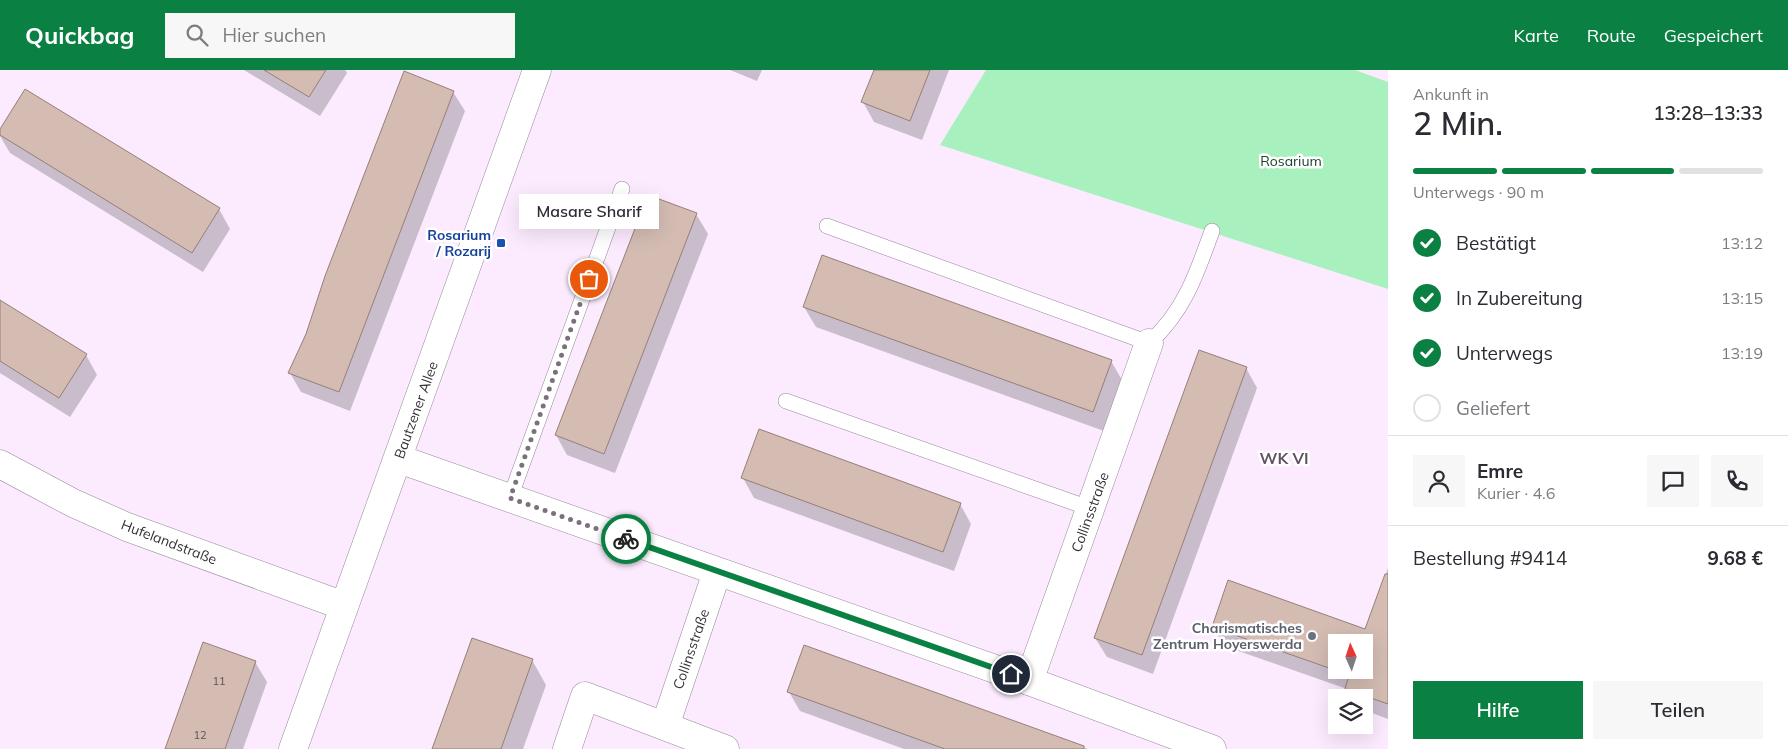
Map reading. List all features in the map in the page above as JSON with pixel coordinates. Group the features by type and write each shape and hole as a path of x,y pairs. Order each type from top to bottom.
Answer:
{"street":[{"name":"Bautzener Allee","path":"293,749 399,459 537,70"},
{"name":"Collinsstraße","path":"1029,681 1092,509 1149,343"},
{"path":"399,459 1029,681 1212,749"},
{"name":"Hufelandstraße","path":"0,464 73,503 127,527 344,606"},
{"name":"Collinsstraße","path":"665,726 717,572"},
{"path":"567,749 585,696 725,749"}],"lane":[{"path":"510,498 622,189"},
{"path":"827,226 1149,343"},
{"name":"Collinsstraße","path":"1149,343 1182,306 1192,288 1212,231"},
{"path":"786,401 1092,509"}],"green space":[{"name":"Rosarium","path":"986,70 1355,70 1388,82 1388,289 940,145"}],"building":[{"path":"264,70 326,70 309,97"},
{"path":"874,70 930,70 910,121 861,102"},
{"path":"404,71 454,91 339,392 288,373 306,334 325,276"},
{"path":"25,89 220,208 192,253 0,135 0,129"},
{"path":"648,195 697,213 604,454 555,435"},
{"path":"822,255 1112,360 1093,412 803,307"},
{"path":"0,300 87,354 59,398 0,361"},
{"path":"1199,350 1247,367 1142,655 1094,638"},
{"path":"759,429 961,503 943,552 741,478"},
{"name":"Charismatisches Zentrum Hoyerswerda","path":"1385,574 1388,574 1388,704 1373,699 1373,689 1345,689 1348,679 1373,679 1373,634 1328,634 1328,668 1212,627 1228,580 1365,629"},
{"path":"472,638 533,659 501,749 432,749"},
{"path":"203,642 256,661 225,749 165,749"},
{"path":"804,645 1084,746 1084,749 945,749 787,692"}],"way so far":[{"path":"589,279 510,498 626,539"}],"place":[{"name":"Rosarium / Rozarij","path":"501,243"},
{"name":"Masare Sharif","path":"589,279"},
{"name":"Charismatisches Zentrum Hoyerswerda","path":"1312,636"}],"district":[{"name":"WK VI","path":"1284,458"}],"route":[{"path":"626,539 1011,674"}]}
